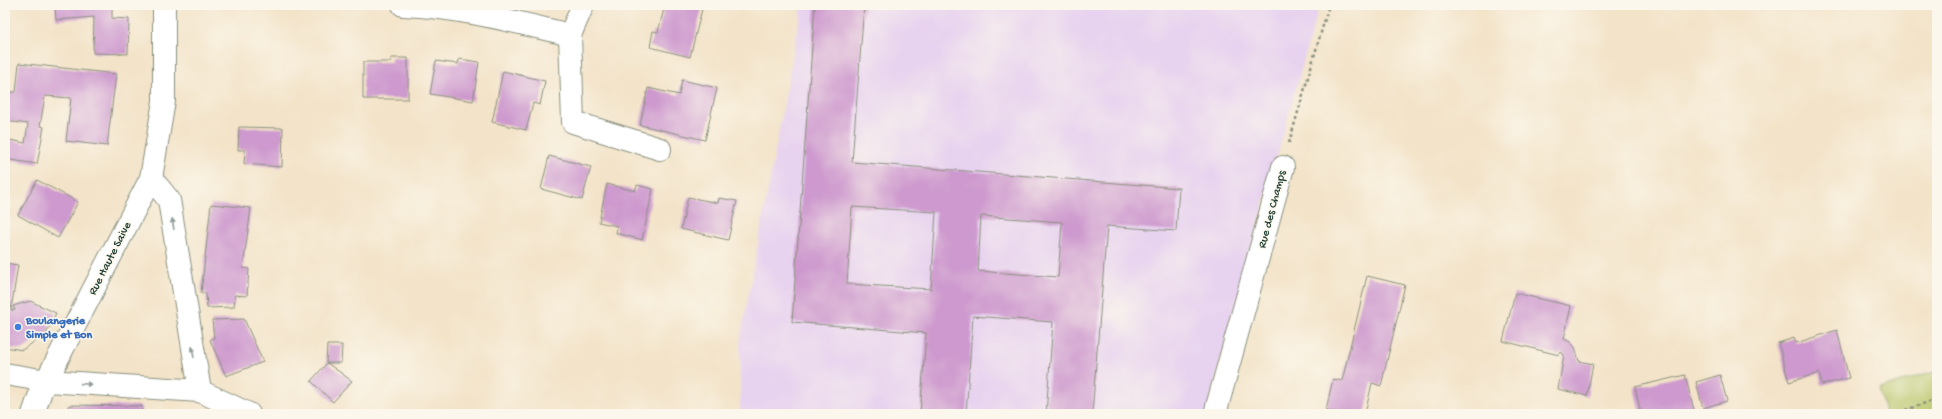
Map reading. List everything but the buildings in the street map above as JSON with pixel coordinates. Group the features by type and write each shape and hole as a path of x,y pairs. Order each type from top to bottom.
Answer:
{"street":[{"name":"Rue Haute Saive","path":"33,414 47,381 151,178 164,101 164,5"},
{"path":"403,5 428,6 482,14 570,35"},
{"path":"583,5 570,35 573,122 660,149"},
{"name":"Rue des Champs","path":"1215,414 1283,167"},
{"path":"151,178 169,200 200,391"},
{"path":"5,374 47,381 200,391 249,414"}],"path":[{"name":"Rue des Champs","path":"1283,167 1329,5"},
{"path":"1894,414 1937,399"}],"shaded area":[{"path":"802,5 1319,5 1206,414 740,414 740,342"}],"green space":[{"path":"1937,371 1937,414 1885,414 1879,389"}],"place":[{"name":"Boulangerie Simple et Bon","path":"18,327"}]}
